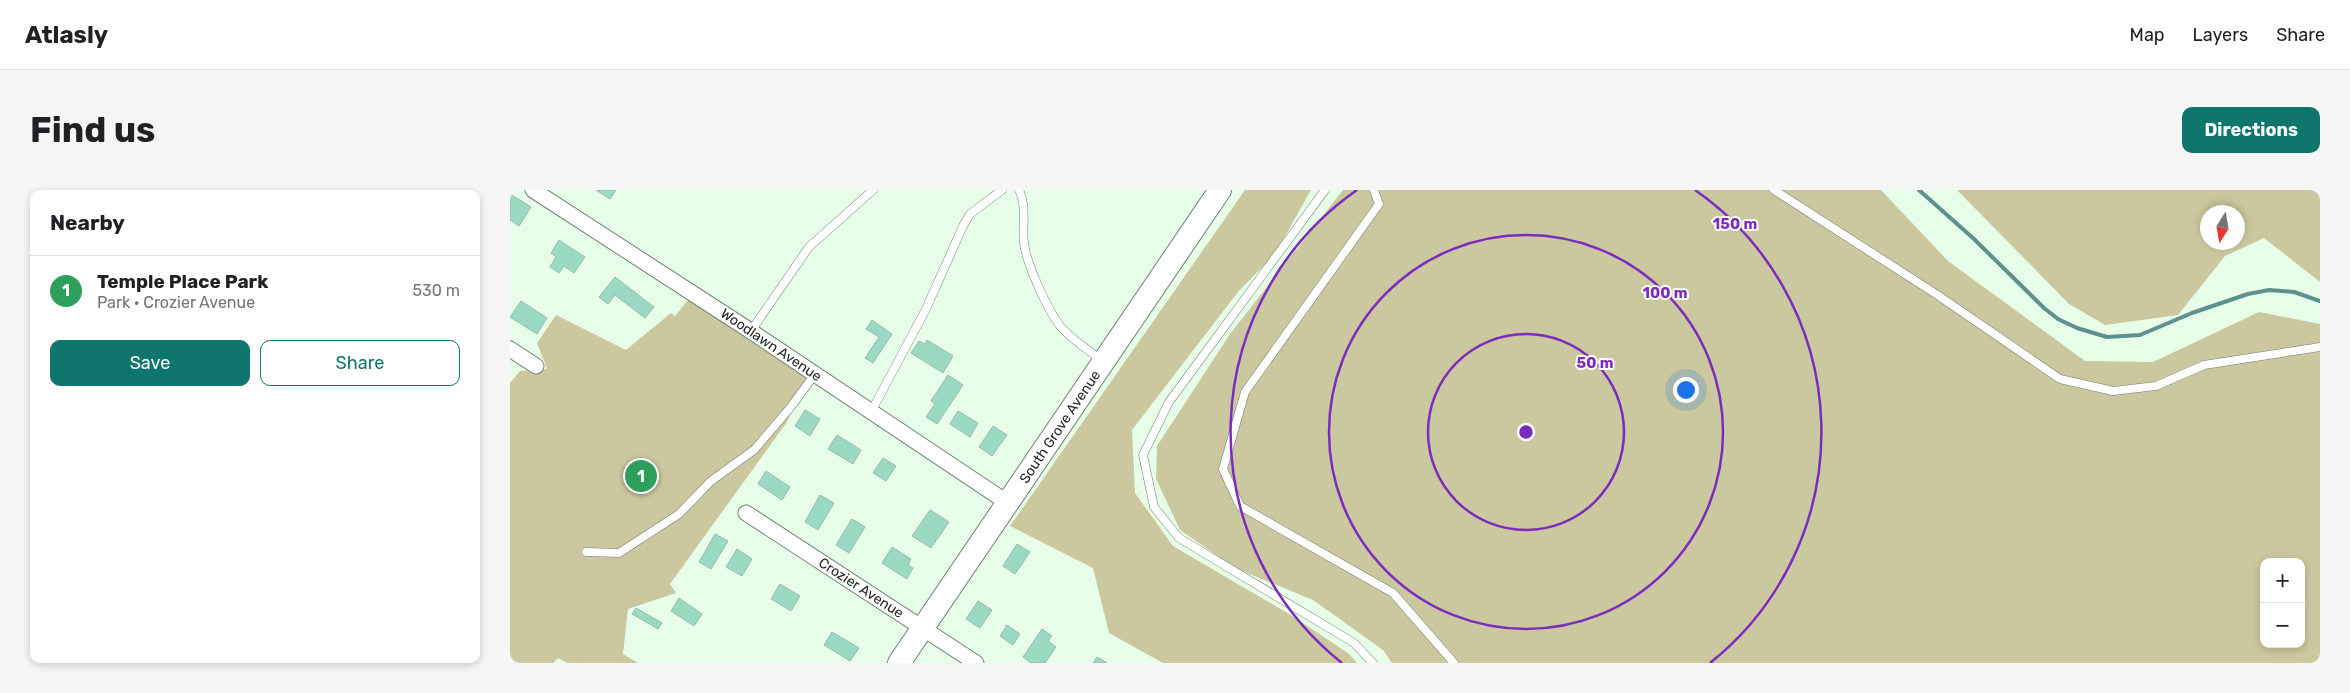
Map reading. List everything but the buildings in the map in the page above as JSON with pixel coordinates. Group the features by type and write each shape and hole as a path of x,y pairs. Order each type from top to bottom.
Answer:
{"main road":[{"name":"South Grove Avenue","path":"899,663 1220,190"}],"street":[{"name":"Woodlawn Avenue","path":"533,190 751,331 1008,503"},
{"path":"510,349 536,366"},
{"name":"Crozier Avenue","path":"746,513 976,663"}],"lane":[{"path":"751,331 809,247 873,190"},
{"path":"871,412 926,309 970,214 1002,190"},
{"path":"1019,190 1023,210 1024,249 1051,313 1062,328 1104,362"},
{"path":"1325,190 1169,402 1143,455 1154,507 1179,538 1354,644 1373,663"},
{"path":"1374,190 1379,204 1245,392 1223,469 1240,506 1393,593 1454,663"},
{"path":"1774,190 1936,294 2060,379 2113,391 2156,386 2204,365 2320,347"},
{"path":"586,552 619,552 679,514 711,481 754,450 790,408 815,374"}],"shaded area":[{"path":"1245,190 1311,190 1275,254 1238,292 1132,430 1135,493 1173,546 1289,614 1348,653 1357,663 1163,663 1109,633 1093,568 1010,526"},
{"path":"1343,190 1881,190 1948,261 2085,361 2153,362 2259,312 2320,324 2320,663 1392,663 1383,650 1313,600 1235,568 1180,530 1156,479 1157,446 1230,334"},
{"path":"1957,190 2320,190 2320,282 2264,238 2245,247 2245,205 2200,205 2200,250 2238,250 2225,256 2178,315 2105,325 2069,304"},
{"path":"688,300 806,378 787,422 670,584 676,593 628,609 623,654 638,663 567,663 558,658 553,663 510,663 510,383 520,371 547,369 537,343 556,315 626,350 671,313 675,316"}],"waterway":[{"path":"1919,190 2058,319 2077,328 2107,337 2140,335 2192,313 2248,294 2269,290 2294,292 2320,301"}],"place":[{"name":"Temple Place Park","path":"641,476"}]}
